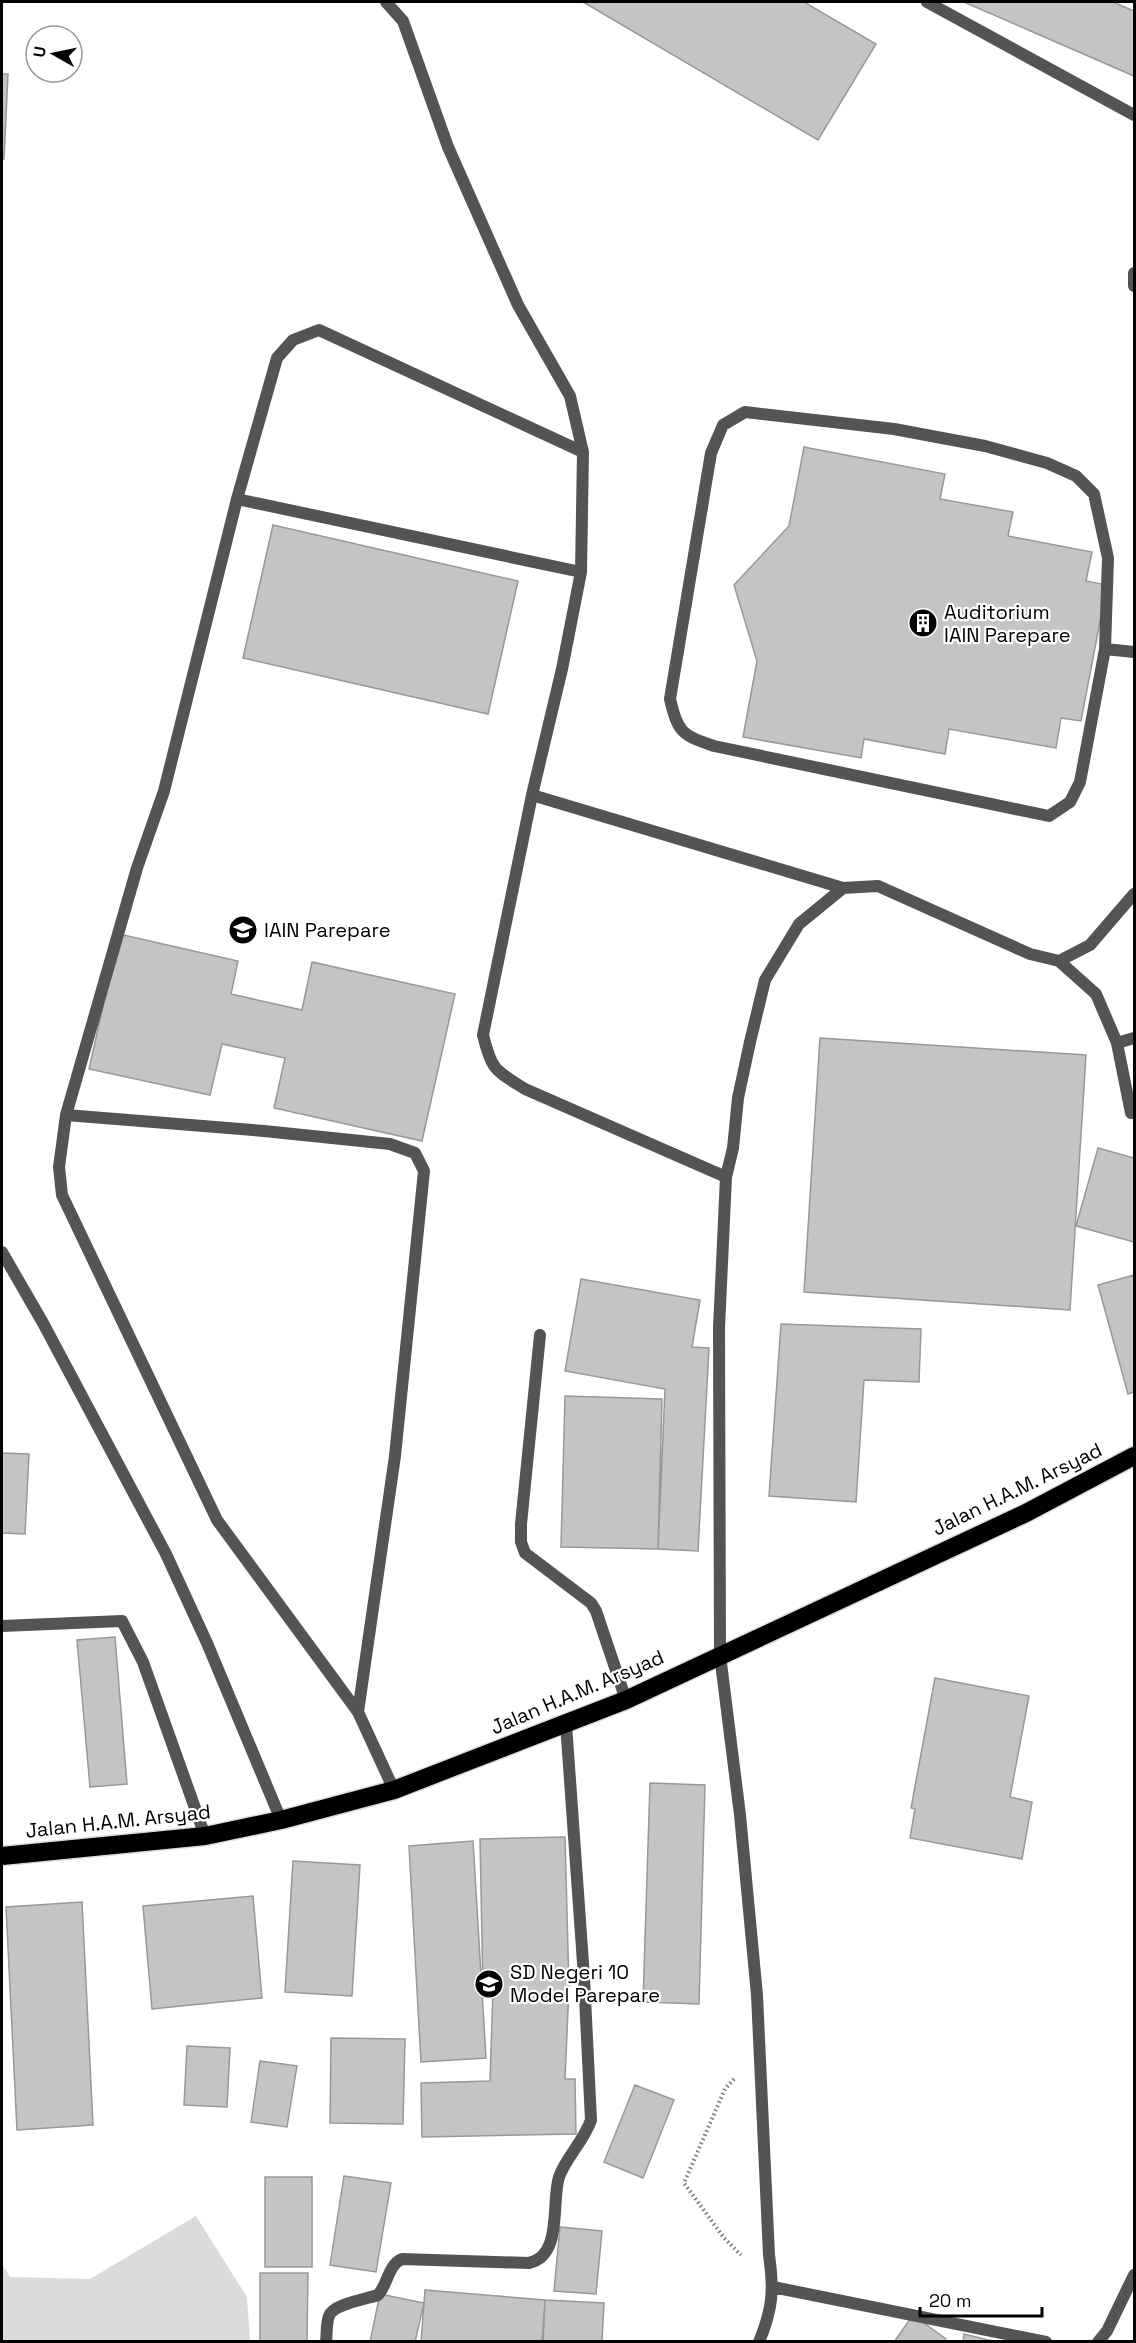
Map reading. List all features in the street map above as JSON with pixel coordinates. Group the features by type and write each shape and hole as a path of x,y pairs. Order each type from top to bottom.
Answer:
{"highway":[{"name":"Jalan H.A.M. Arsyad","path":"2,1856 205,1836 281,1820 394,1790 626,1700 1026,1513 1134,1456"}],"street":[{"path":"386,2 403,21 448,147 518,305 570,396 583,452 581,572 483,1035 488,1057 497,1072 525,1089 726,1176"},
{"path":"927,2 1134,115"},
{"path":"1134,273 1134,286"},
{"path":"394,1790 358,1712 217,1520 212,1510 62,1195 59,1167 66,1115 137,868 164,791 237,500 277,358 293,340 319,330 583,452"},
{"path":"745,412 894,429 985,446 1047,463 1076,476 1094,494 1108,558 1106,649 1080,782 1070,802 1049,816 714,746 691,738 676,725 670,699 711,453 723,425 745,412"},
{"path":"237,500 581,572"},
{"path":"1106,649 1134,652"},
{"path":"532,795 843,888 878,886 1030,954 1059,961 1096,994 1117,1043 1131,1113"},
{"path":"759,2342 768,2320 773,2287 769,2255 757,1995 740,1815 720,1655 719,1328 726,1176 733,1148 738,1098 765,980 799,924 843,888"},
{"path":"1059,961 1090,945 1134,894"},
{"path":"1117,1043 1134,1038"},
{"path":"66,1115 390,1144 415,1153 424,1172 395,1456 358,1712"},
{"path":"2,1252 43,1323 166,1554 207,1643 281,1820"},
{"path":"540,1335 521,1542 525,1552 591,1603 596,1611 626,1700"},
{"path":"2,1626 122,1621 143,1662 205,1836"},
{"path":"326,2342 328,2318 331,2312 378,2295 392,2267 402,2259 529,2263 539,2261 548,2248 556,2222 560,2177 587,2132 591,2120 584,1977 566,1724"},
{"path":"1098,2342 1107,2331 1134,2275"},
{"path":"773,2287 1046,2342"}],"path":[{"path":"760,2050 725,2089 700,2140 684,2183 724,2238 773,2287"}],"shaded area":[{"path":"196,2216 247,2297 250,2341 2,2341 2,2264 10,2277 90,2279"}],"building":[{"path":"583,2 804,2 876,44 818,140"},
{"path":"964,2 1113,2 1134,11 1134,76"},
{"path":"2,74 8,74 4,159 2,159"},
{"name":"Auditorium IAIN Parepare","path":"804,447 945,474 940,499 1013,512 1008,536 1092,552 1086,581 1107,585 1081,721 1061,718 1056,748 949,729 945,754 864,739 861,758 743,737 757,661 734,585 789,526"},
{"path":"273,525 518,581 488,714 243,658"},
{"path":"119,934 238,961 231,994 302,1010 312,962 455,994 422,1141 274,1108 285,1058 222,1044 210,1095 89,1069"},
{"path":"820,1038 1086,1055 1070,1310 804,1292"},
{"path":"1098,1148 1134,1158 1134,1242 1076,1226"},
{"path":"1134,1275 1134,1392 1128,1394 1098,1285"},
{"path":"581,1279 700,1300 692,1347 709,1348 698,1551 658,1549 665,1389 565,1371"},
{"path":"781,1324 921,1329 919,1382 864,1380 856,1502 769,1496"},
{"path":"565,1396 662,1399 658,1549 561,1547"},
{"path":"2,1453 29,1454 25,1534 2,1533"},
{"path":"115,1637 127,1784 90,1787 77,1640"},
{"path":"935,1678 1029,1696 1010,1797 1032,1802 1022,1859 910,1838 915,1809 911,1808"},
{"path":"650,1783 705,1785 699,2004 643,2002"},
{"path":"565,1837 569,1987 565,2079 575,2079 576,2134 422,2137 421,2083 490,2081 493,1989 483,1989 480,1839"},
{"path":"473,1841 486,2058 421,2062 409,1846"},
{"path":"293,1861 360,1865 352,1996 285,1992"},
{"path":"253,1896 262,1998 152,2009 143,1906"},
{"path":"82,1902 93,2125 17,2130 6,1907"},
{"path":"331,2038 405,2039 403,2124 330,2123"},
{"path":"187,2046 230,2048 227,2107 184,2105"},
{"path":"260,2061 297,2066 287,2127 251,2122"},
{"path":"635,2085 674,2100 643,2178 604,2162"},
{"path":"344,2176 391,2183 376,2272 330,2265"},
{"path":"265,2177 312,2177 312,2267 265,2267"},
{"path":"560,2227 602,2231 596,2294 554,2291"},
{"path":"260,2273 308,2273 307,2342 260,2342"},
{"path":"425,2290 545,2300 542,2342 421,2342"},
{"path":"380,2294 424,2303 415,2342 370,2342"},
{"path":"545,2300 604,2303 602,2342 543,2342"},
{"path":"913,2315 946,2339 944,2342 894,2342"},
{"path":"964,2334 996,2342 963,2342"}],"place":[{"name":"Auditorium IAIN Parepare","path":"923,623"},
{"name":"IAIN Parepare","path":"243,930"},
{"name":"SD Negeri 10 Model Parepare","path":"489,1984"}]}
